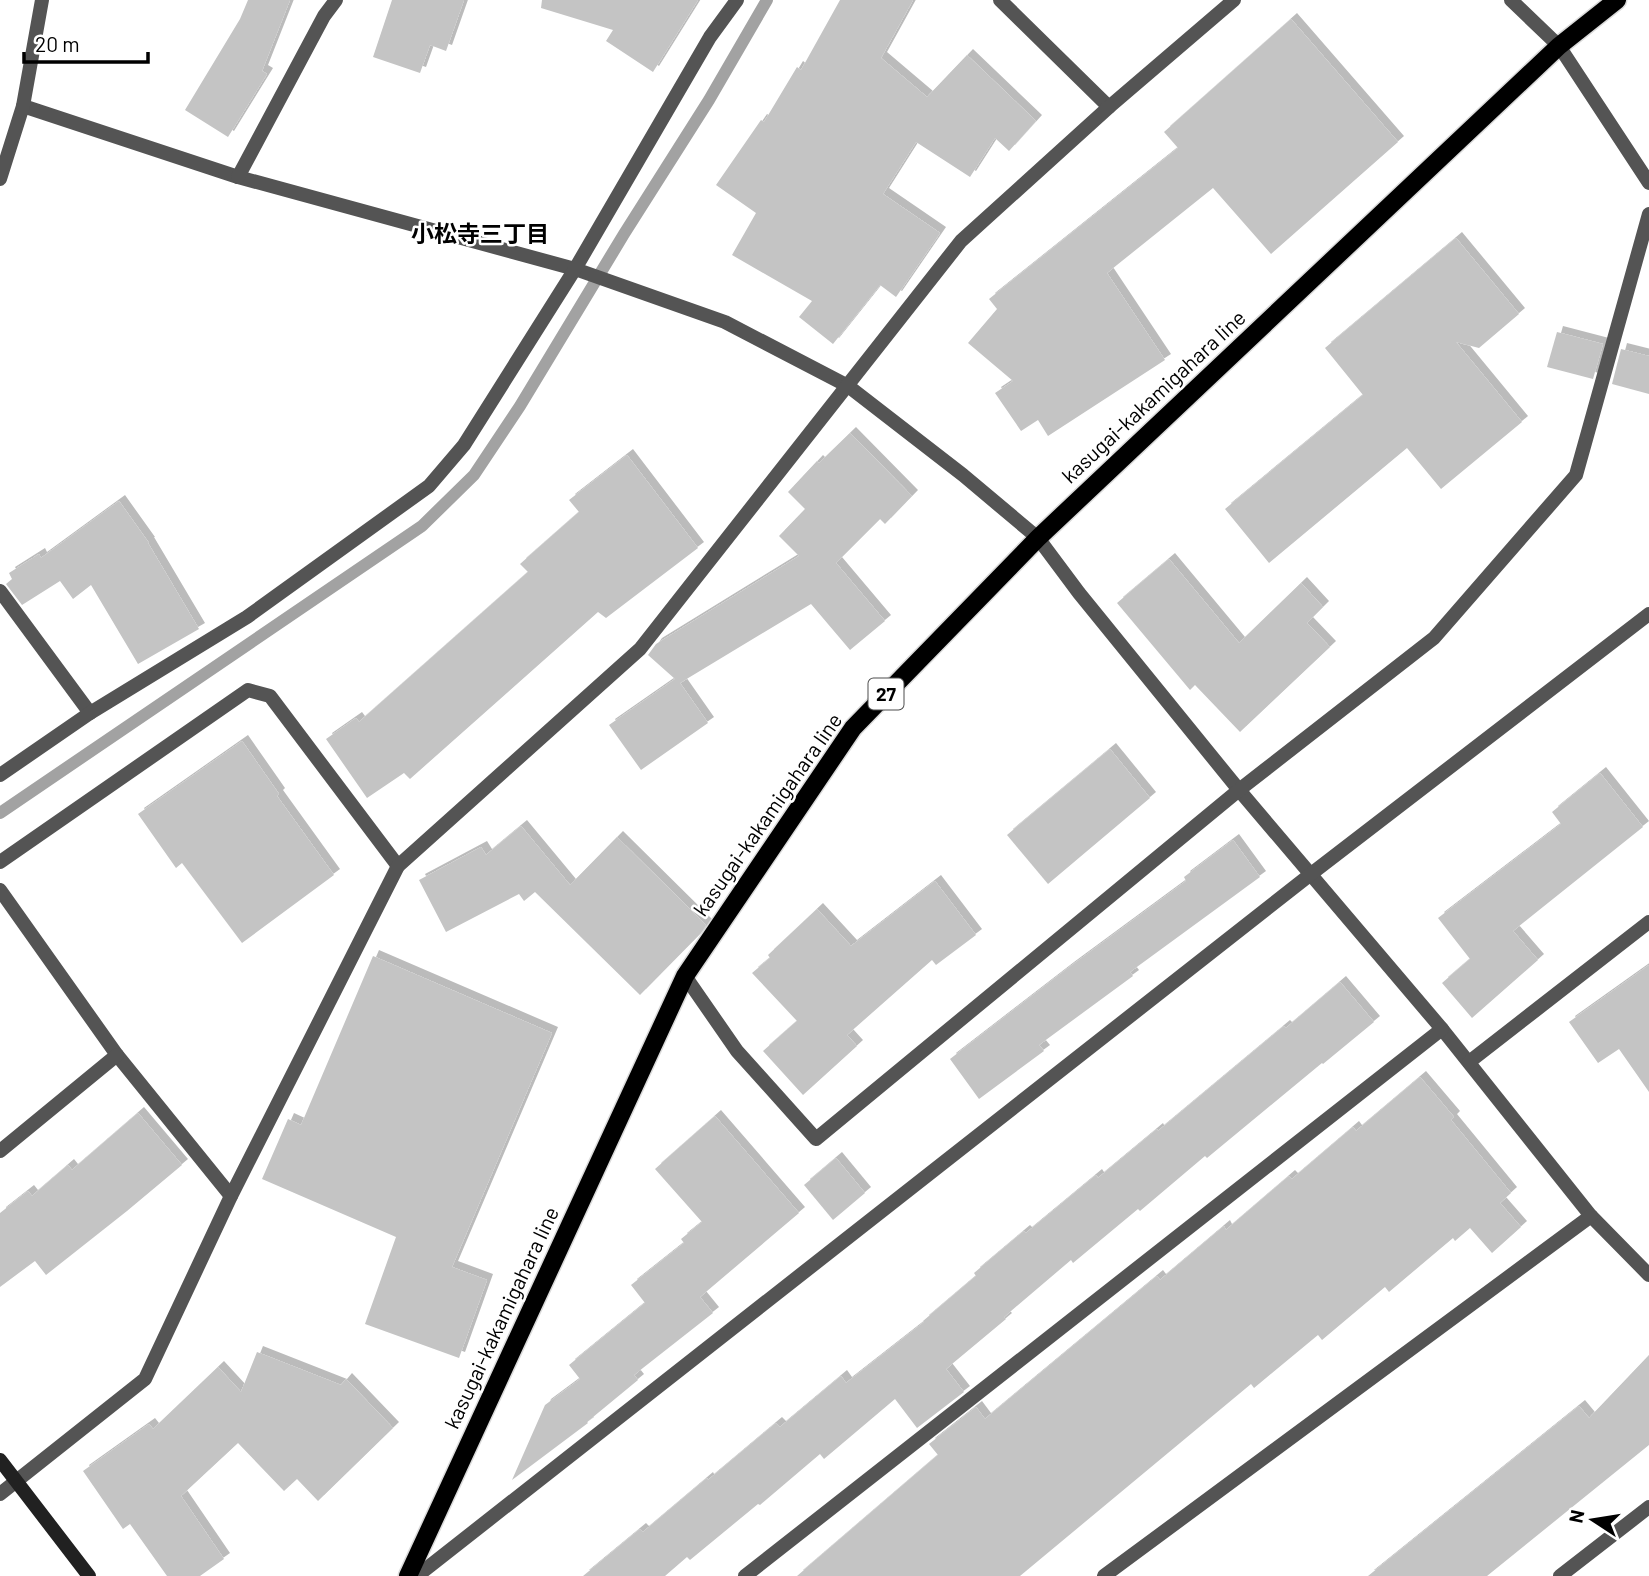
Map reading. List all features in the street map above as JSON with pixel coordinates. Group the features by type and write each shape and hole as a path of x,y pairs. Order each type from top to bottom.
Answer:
{"main road":[{"name":"kasugai-kakamigahara line","path":"408,1576 685,976 853,728 1038,538 1559,46 1617,0"}],"street":[{"path":"0,179 23,106 42,0"},
{"path":"238,177 324,16 336,0"},
{"path":"0,775 90,713 247,617 429,486 464,445 575,268 710,37 737,0"},
{"path":"1000,0 1109,107"},
{"path":"0,1494 145,1379 230,1195 398,866 640,649 961,241 1109,107 1234,0"},
{"path":"1511,0 1559,46 1649,183"},
{"path":"23,106 238,177 575,268 724,322 848,386 963,475 1038,538 1079,593 1239,790 1442,1029 1591,1216 1649,1275"},
{"path":"685,976 737,1051 816,1139 1239,790 1434,638 1576,475 1649,214"},
{"path":"0,591 90,713"},
{"path":"417,1576 1311,874 1649,614"},
{"path":"0,862 248,690 270,696 398,866"},
{"path":"0,890 117,1055 230,1195"},
{"path":"1469,1062 1649,922"},
{"path":"745,1576 1442,1029"},
{"path":"0,1151 117,1055"},
{"path":"1104,1576 1591,1216"},
{"path":"0,1460 89,1576"},
{"path":"1560,1576 1649,1507"}],"building":[{"path":"248,0 290,0 262,71 267,74 228,137 185,110 240,19"},
{"path":"392,0 464,0 446,51 430,45 420,73 373,57"},
{"path":"542,0 698,0 653,72 606,41 613,30 541,8"},
{"path":"840,0 913,0 881,58 927,97 967,55 1036,121 1009,151 995,138 970,177 916,142 883,194 940,233 896,297 880,285 833,344 799,317 812,301 732,255 756,213 716,185 761,120 764,122 797,67 801,70"},
{"path":"1291,19 1398,142 1271,254 1213,188 1107,273 1165,360 1048,436 1038,420 1021,431 995,393 1013,381 968,343 997,309 989,299 1178,148 1164,132"},
{"path":"1456,238 1519,314 1479,348 1456,342 1522,422 1441,489 1407,448 1269,563 1225,509 1363,395 1325,348"},
{"path":"1557,332 1603,344 1593,379 1547,367"},
{"path":"1621,349 1649,356 1649,394 1612,384"},
{"path":"850,433 912,496 885,524 880,519 836,563 885,621 850,650 811,604 680,683 708,723 641,770 609,725 675,679 648,655 656,644 799,556 779,536 805,509 788,492 817,461 819,463"},
{"path":"627,455 698,548 606,618 598,612 410,779 404,773 367,798 326,739 356,718 359,722 528,572 520,564 579,512 569,500"},
{"path":"119,501 149,543 199,629 138,664 91,585 73,599 60,581 22,605 6,584 12,579 9,573 39,554 41,558"},
{"path":"1169,559 1239,643 1301,583 1323,607 1307,623 1330,647 1240,732 1195,685 1190,690 1117,603"},
{"path":"242,741 279,794 277,796 334,875 242,943 182,863 176,868 138,814"},
{"path":"1110,749 1150,798 1048,884 1007,835"},
{"path":"1600,773 1643,827 1513,931 1538,960 1472,1018 1442,983 1470,959 1438,918 1561,824 1552,812"},
{"path":"521,826 570,885 617,837 706,925 640,995 535,892 524,901 519,894 446,932 419,880 481,847 486,855"},
{"path":"1233,840 1260,877 1130,972 1133,976 1039,1045 1044,1051 979,1099 950,1059 1186,881 1184,877"},
{"path":"935,881 976,935 936,965 932,960 847,1035 857,1046 803,1095 763,1051 797,1021 752,973 817,909 851,946"},
{"path":"373,956 552,1033 452,1267 487,1280 459,1358 365,1324 396,1237 262,1179 288,1119 301,1125"},
{"path":"1649,965 1649,1092 1619,1049 1598,1063 1569,1022"},
{"path":"1340,982 1374,1022 1140,1211 1138,1209 1073,1263 1071,1260 946,1369 964,1392 917,1428 895,1399 824,1459 820,1454 760,1505 690,1560 687,1557 665,1576 583,1576 640,1529 643,1532 776,1423 780,1427 841,1376 846,1383 924,1322 976,1276 974,1273 1024,1231 1026,1233 1096,1175 1098,1178 1157,1129 1158,1131"},
{"path":"1420,1077 1454,1117 1451,1120 1511,1193 1500,1203 1521,1227 1492,1253 1470,1228 1455,1241 1453,1238 1389,1292 1385,1287 1322,1340 1318,1335 1254,1388 1251,1384 1020,1576 797,1576 938,1455 929,1444 976,1407 985,1419 1157,1276 1160,1280 1224,1226 1226,1230 1289,1176 1292,1179 1353,1127 1356,1131"},
{"path":"138,1113 182,1165 46,1275 35,1261 0,1287 0,1213 28,1191 32,1196 68,1165 72,1170"},
{"path":"715,1116 799,1213 700,1297 713,1313 634,1375 638,1380 588,1423 512,1480 545,1405 580,1379 569,1365 645,1303 631,1285 684,1243 681,1239 702,1222 655,1169"},
{"path":"836,1158 865,1193 833,1220 804,1185"},
{"path":"257,1352 341,1385 346,1379 393,1428 318,1501 297,1479 284,1491 238,1443 181,1496 224,1559 200,1576 167,1576 130,1524 123,1529 83,1471 149,1424 153,1429 218,1367 241,1392"},
{"path":"1649,1355 1649,1445 1487,1576 1368,1576 1579,1406 1589,1418"}],"waterway":[{"path":"0,813 422,526 474,475 520,406 709,100 767,0"}],"district":[{"name":"小松寺三丁目","path":"480,234"}]}
